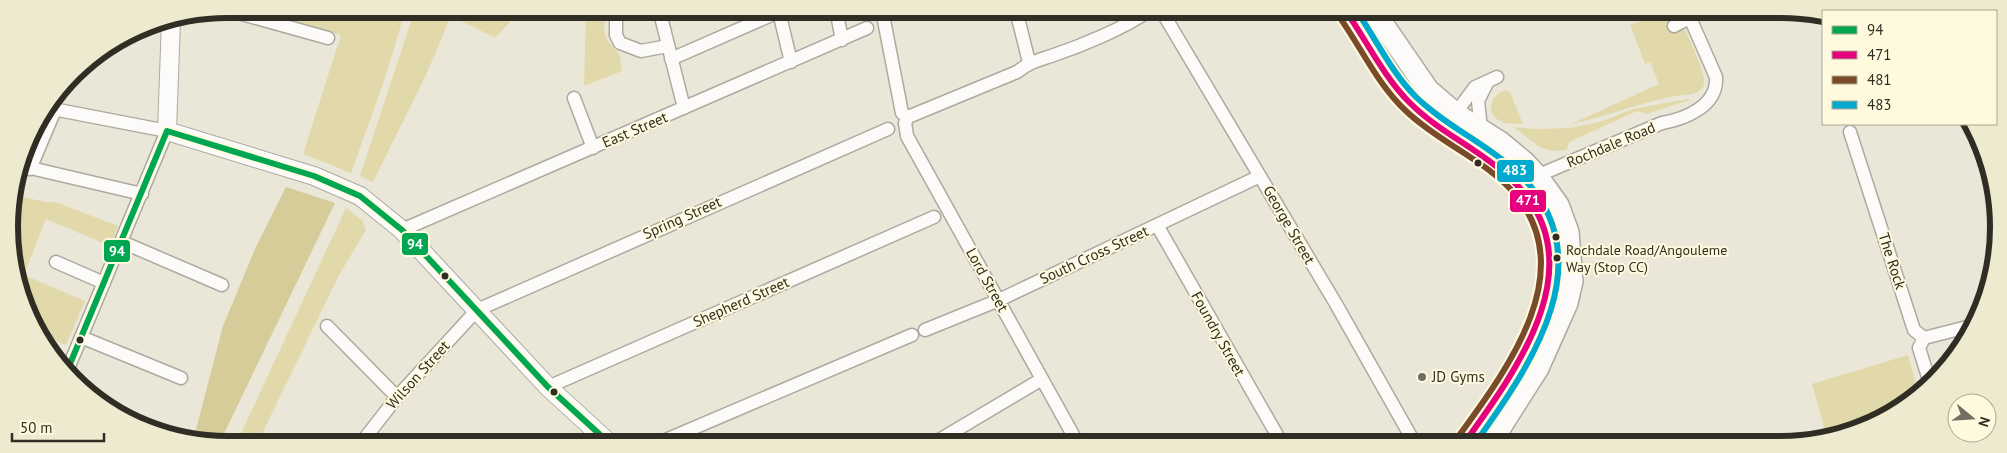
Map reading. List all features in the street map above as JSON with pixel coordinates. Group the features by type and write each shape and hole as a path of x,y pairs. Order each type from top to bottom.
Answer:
{"highway":[{"path":"1350,18 1379,63 1409,102 1442,131 1492,163 1530,183 1558,205 1568,232 1572,280 1567,303 1538,368 1495,436"},
{"path":"1378,18 1428,90 1456,114 1481,129 1524,162 1546,227 1551,248 1551,276 1544,310 1509,381 1469,436"}],"main road":[{"path":"171,25 167,131 299,171 344,188 368,202 402,230 548,387 601,436"}],"street":[{"path":"256,18 328,38"},
{"path":"616,18 616,35 620,43 641,51 668,46"},
{"path":"661,18 684,108"},
{"path":"672,59 766,18"},
{"path":"783,18 792,62"},
{"path":"838,18 842,40"},
{"path":"884,18 902,113 908,117 1016,72 1030,62 1051,56 1139,18"},
{"path":"1018,18 1030,62"},
{"name":"George Street","path":"1166,18 1411,436"},
{"path":"1674,26 1684,18"},
{"name":"Rochdale Road","path":"1530,183 1546,172 1662,123 1681,119 1702,106 1716,86 1716,77 1691,18"},
{"name":"East Street","path":"402,230 867,28"},
{"path":"1442,131 1475,87 1492,79 1478,101 1481,129"},
{"path":"574,98 593,148"},
{"path":"54,109 167,131 70,365"},
{"name":"Lord Street","path":"908,117 905,123 906,136 1074,436"},
{"path":"28,163 47,121"},
{"name":"Spring Street","path":"477,310 888,128"},
{"name":"The Rock","path":"1850,132 1914,330 1924,338"},
{"path":"27,167 142,194"},
{"name":"South Cross Street","path":"925,330 999,300 1260,176"},
{"name":"Shepherd Street","path":"548,387 934,217"},
{"name":"Foundry Street","path":"1157,225 1278,436"},
{"path":"122,242 222,284"},
{"path":"56,262 104,283"},
{"name":"Wilson Street","path":"367,436 397,397 477,310"},
{"path":"327,326 397,397"},
{"path":"1927,375 1919,348 1924,338 1963,328"},
{"path":"675,436 912,335"},
{"path":"81,337 181,378"},
{"path":"946,436 1042,379"}],"shaded area":[{"path":"282,18 403,18 382,87 351,173 303,154 341,35"},
{"path":"412,18 450,18 426,75 373,182 360,176"},
{"path":"455,18 514,18 495,38"},
{"path":"586,18 605,18 604,29 606,38 620,55 622,71 584,86"},
{"path":"1647,18 1676,19 1668,24 1673,32 1680,28 1686,31 1703,74 1704,85 1702,89 1699,92 1657,100 1571,124 1659,84 1650,62 1645,64 1630,25"},
{"path":"1506,90 1510,92 1523,124 1502,122 1493,115 1491,105 1493,100 1500,92"},
{"path":"1690,100 1646,114 1637,111 1569,142 1567,149 1559,151 1551,151 1538,146 1513,127 1534,129 1570,128 1603,121 1633,109"},
{"path":"286,187 335,203 223,436 195,433 223,326 255,249"},
{"path":"20,197 56,202 118,226 110,246 46,219 24,275 85,301 66,345 50,338 39,319 29,294 25,281 19,254"},
{"path":"346,208 362,220 366,230 339,275 261,436 240,436"},
{"path":"1908,355 1916,386 1897,400 1873,414 1860,420 1825,430 1812,384"}],"transit line":[{"name":"481","path":"1340,18 1386,89 1406,111 1432,132 1475,160 1502,181 1514,193 1533,223 1541,255 1539,287 1530,320 1497,382 1459,436"},
{"name":"471","path":"1350,18 1400,93 1422,114 1486,158 1510,178 1536,210 1548,243 1549,277 1541,312 1526,347 1507,381 1469,436"},
{"name":"483","path":"1361,18 1391,66 1416,97 1440,117 1492,152 1516,171 1543,204 1556,238 1558,273 1551,309 1537,344 1519,379 1480,436"},
{"name":"94","path":"167,131 314,176 360,196 402,230 548,387 601,436"},
{"name":"94","path":"70,365 167,131"}],"place":[{"name":"Rochdale Road/Angouleme Way (Stop CC)","path":"1557,258"},
{"name":"JD Gyms","path":"1422,377"}]}
